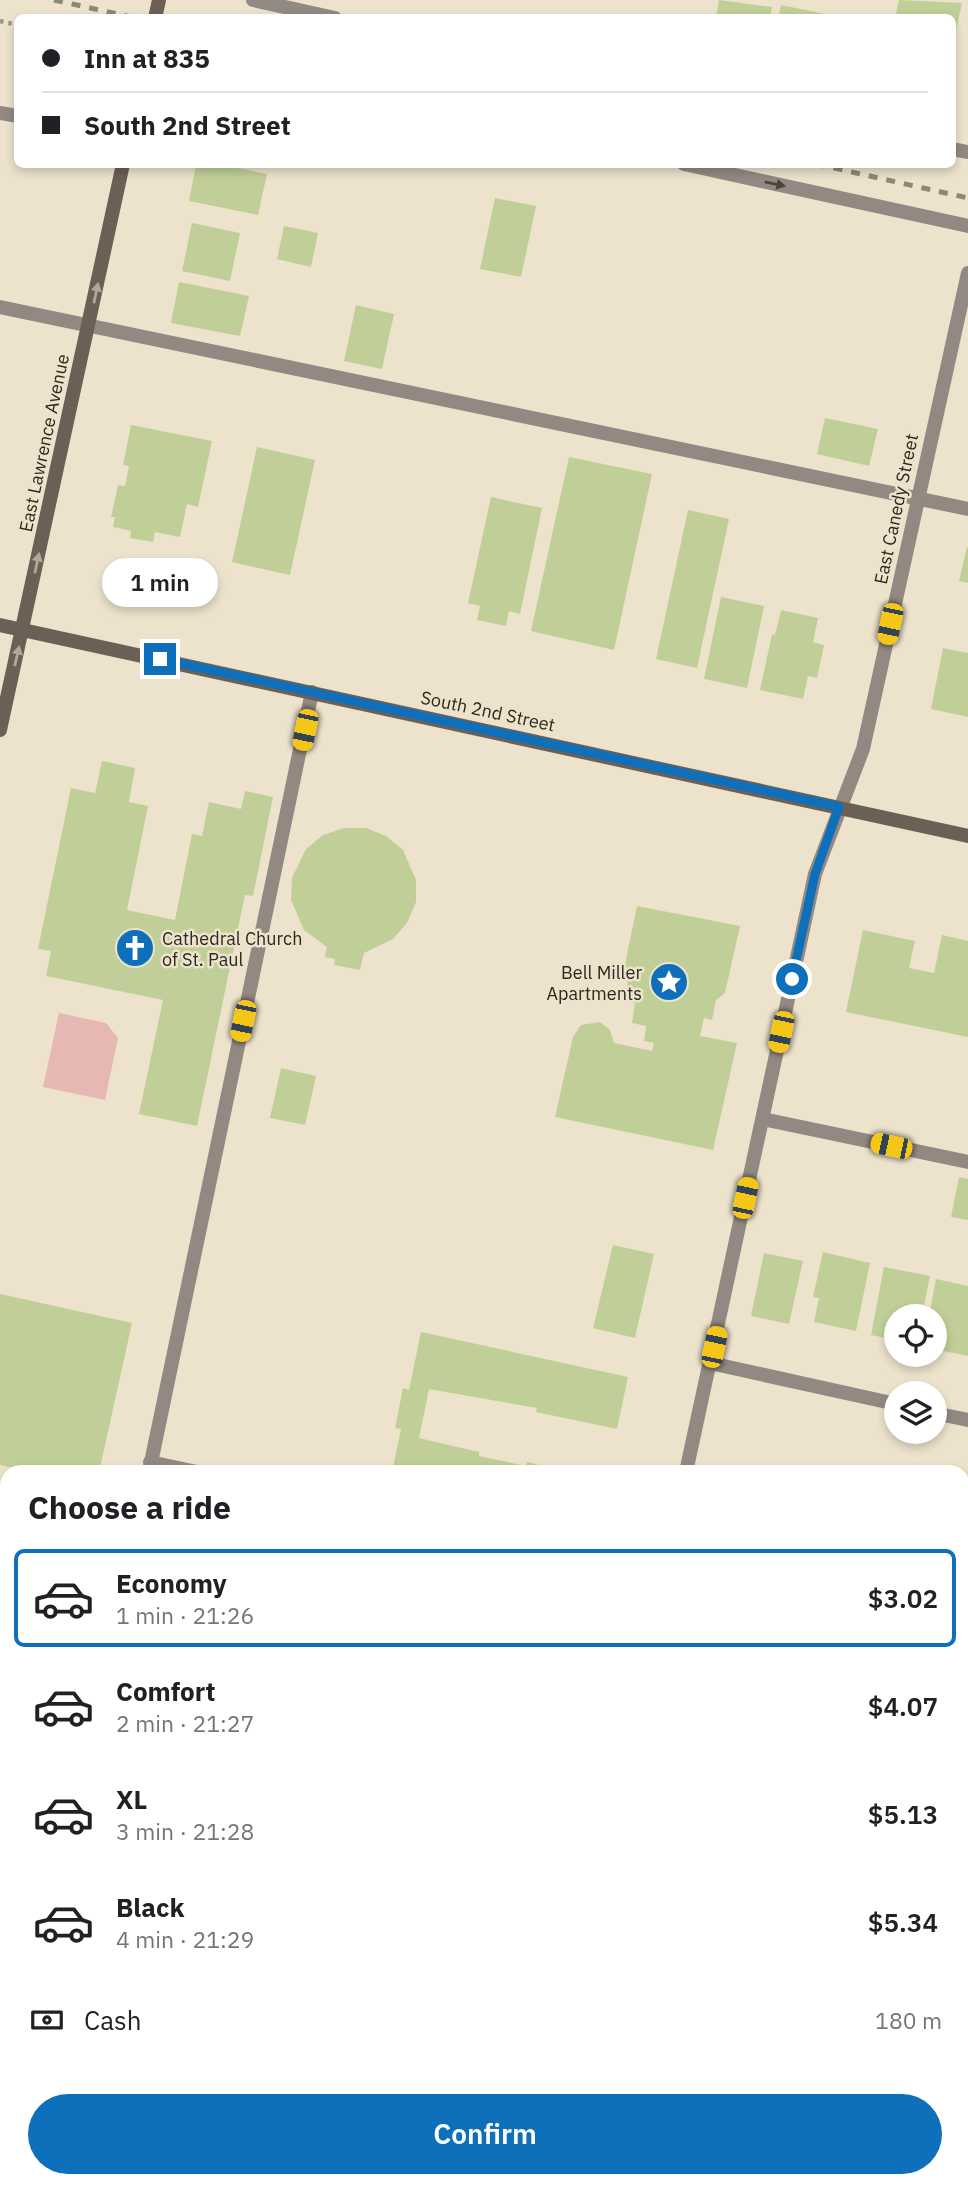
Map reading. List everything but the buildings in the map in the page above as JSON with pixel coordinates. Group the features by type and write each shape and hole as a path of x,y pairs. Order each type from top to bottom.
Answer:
{"main road":[{"name":"East Lawrence Avenue","path":"0,730 122,168"},
{"name":"South 2nd Street","path":"0,625 968,836"}],"street":[{"path":"253,0 317,14"},
{"path":"702,168 968,226"},
{"name":"East Canedy Street","path":"688,1465 815,874 863,749 968,273"},
{"path":"0,307 968,509"},
{"path":"150,1465 312,692"},
{"path":"763,1119 968,1162"},
{"path":"710,1363 884,1401"},
{"path":"947,1416 968,1420"}],"shaded area":[{"path":"59,1013 106,1023 118,1038 105,1100 43,1087"}],"railway":[{"path":"54,0 118,14"},
{"path":"834,168 968,198"}],"place":[{"name":"Cathedral Church of St. Paul","path":"135,948"},
{"name":"Bell Miller Apartments","path":"669,982"}],"route":[{"path":"160,659 839,807 815,874 792,979"}]}
